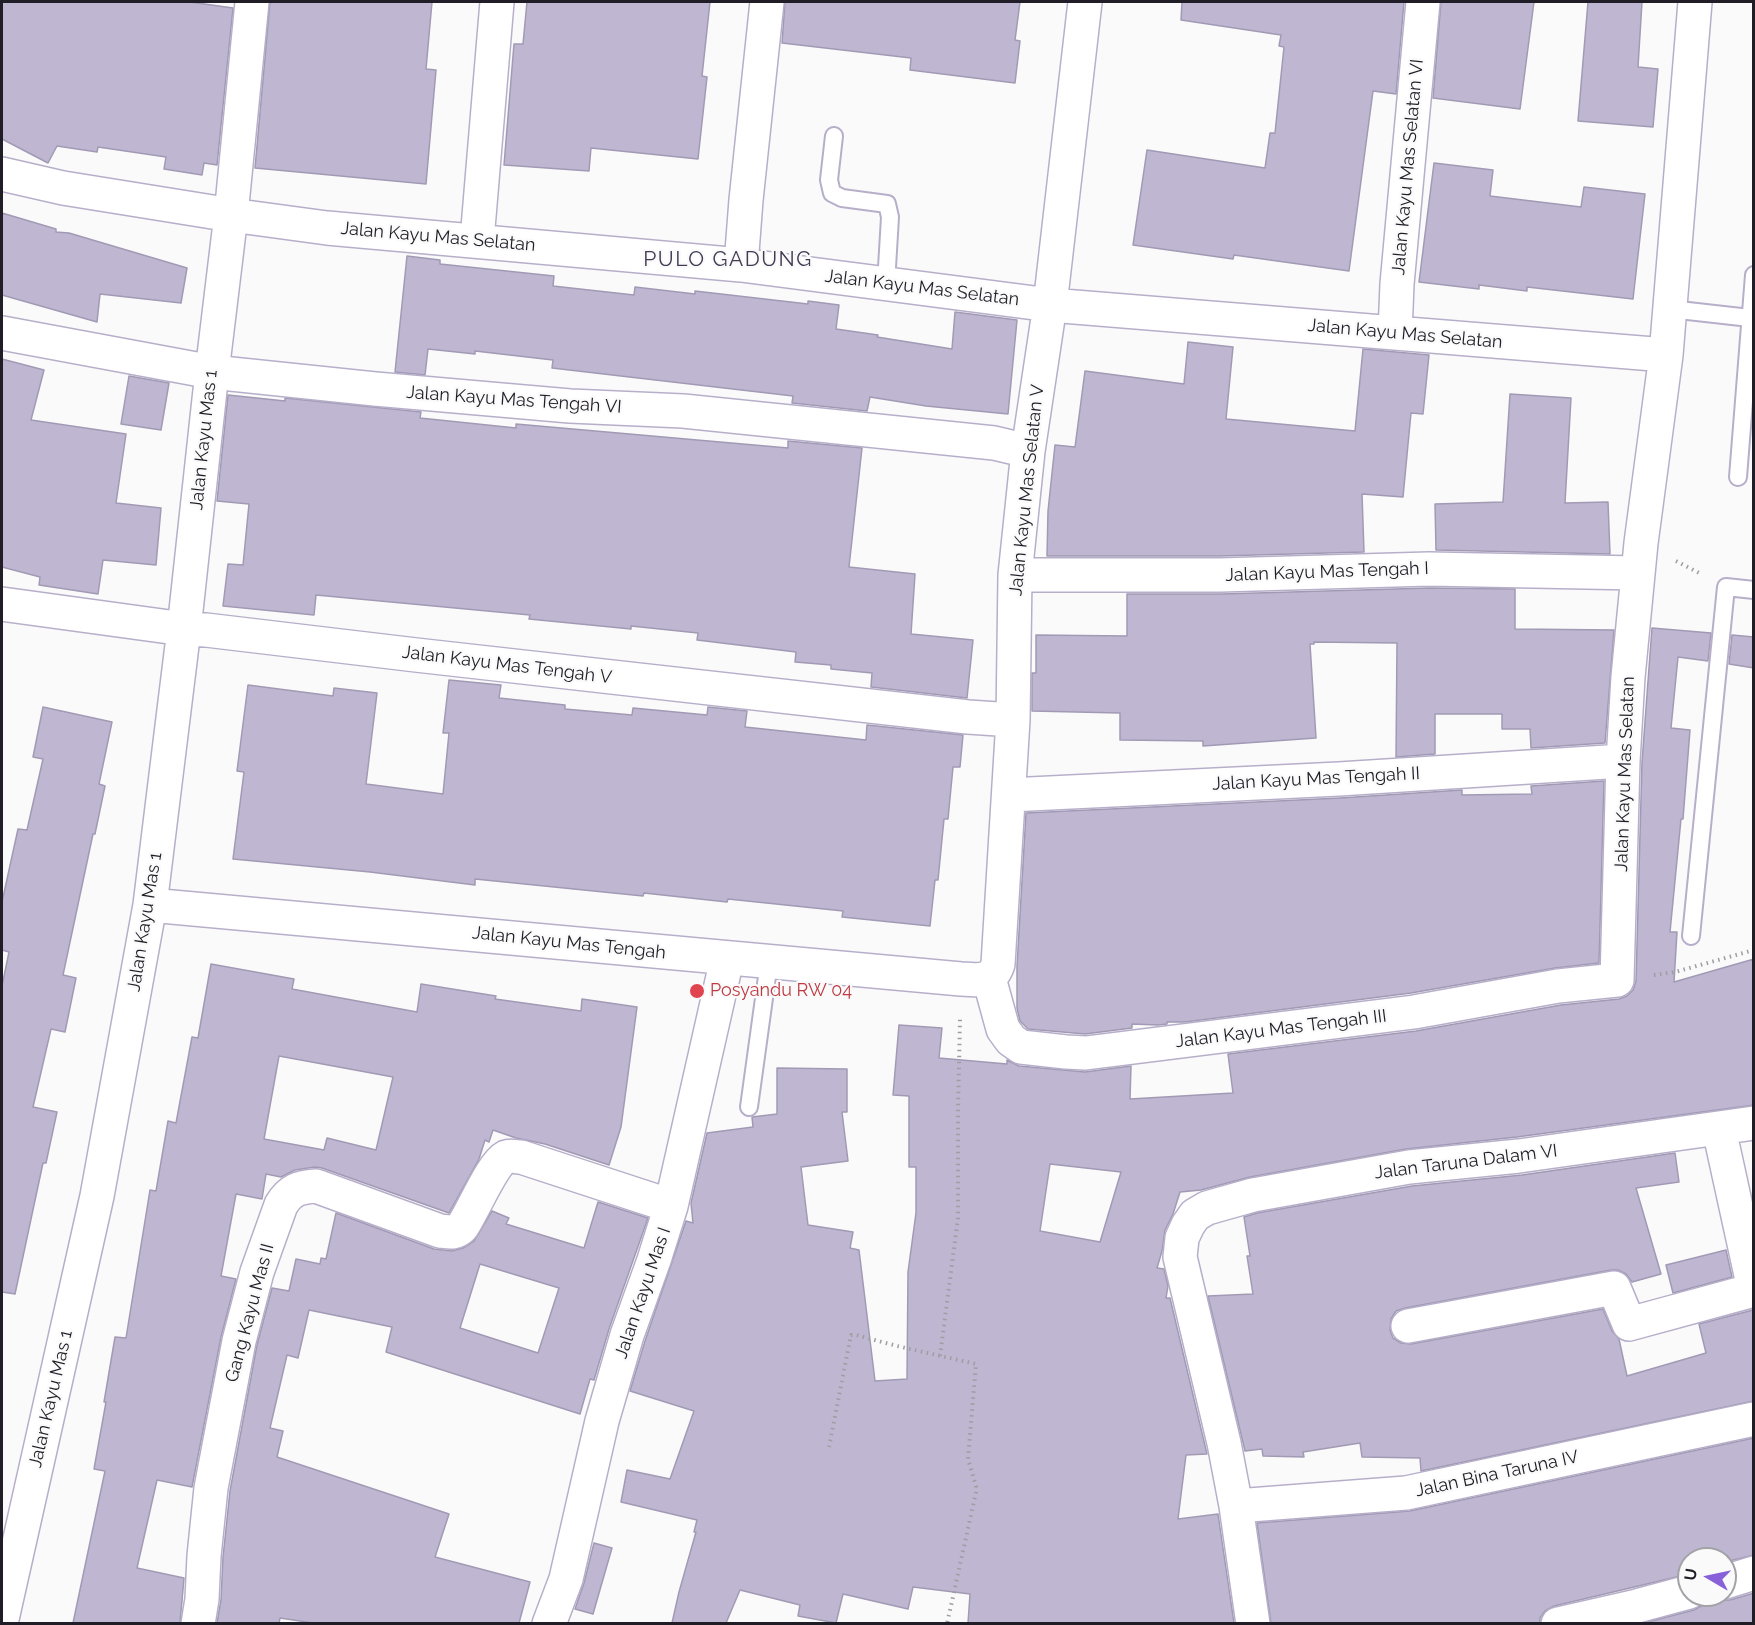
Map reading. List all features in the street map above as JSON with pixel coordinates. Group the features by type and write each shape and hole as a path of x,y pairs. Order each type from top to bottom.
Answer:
{"street":[{"name":"Jalan Kayu Mas 1","path":"4,1598 97,1196 150,905 231,215 252,2"},
{"path":"477,240 497,2"},
{"path":"741,265 767,2"},
{"name":"Jalan Kayu Mas Selatan V","path":"975,978 996,972 998,964 1013,720 1015,575 1028,451 1050,305 1085,2"},
{"name":"Jalan Kayu Mas Selatan VI","path":"1395,333 1397,284 1423,2"},
{"name":"Jalan Kayu Mas Selatan","path":"1617,980 1623,761 1628,677 1640,558 1666,355 1695,2"},
{"name":"Jalan Kayu Mas Selatan","path":"2,174 63,188 327,228 741,265 1050,305 1666,355"},
{"name":"Jalan Kayu Mas Tengah VI","path":"2,333 212,372 570,406 682,411 994,444 1028,451"},
{"name":"Jalan Kayu Mas Tengah I","path":"1015,575 1220,575 1429,569 1640,558"},
{"name":"Jalan Kayu Mas Tengah V","path":"2,604 184,629 921,712 1013,720"},
{"name":"Jalan Kayu Mas Tengah II","path":"1008,795 1339,779 1623,761"},
{"name":"Jalan Kayu Mas Tengah","path":"150,905 417,928 727,959 975,978"},
{"name":"Jalan Kayu Mas I","path":"549,1623 566,1579 602,1421 627,1335 671,1206 727,959"},
{"name":"Jalan Kayu Mas Tengah III","path":"975,978 1011,1040 1021,1047 1066,1053 1086,1053 1414,1012 1558,986 1617,980"},
{"name":"Jalan Taruna Dalam VI","path":"1236,1506 1224,1443 1180,1257 1182,1238 1195,1215 1207,1208 1253,1195 1409,1167 1519,1156 1754,1123"},
{"path":"1408,1326 1614,1288 1629,1323 1754,1290 1719,1128"},
{"name":"Gang Kayu Mas II","path":"198,1623 211,1488 239,1341 256,1272 281,1204 287,1194 304,1187 316,1186 440,1231 452,1233 462,1227 495,1169 504,1158 512,1156 671,1206"},
{"name":"Jalan Bina Taruna IV","path":"1236,1506 1406,1493 1754,1419"},
{"path":"1236,1506 1253,1623"},
{"path":"1737,1578 1754,1573"},
{"path":"1558,1623 1677,1595"}],"lane":[{"path":"834,136 829,180 832,193 842,198 887,204 890,217 886,284"},
{"path":"1738,477 1754,275"},
{"path":"1670,309 1750,318"},
{"path":"1691,936 1726,587 1754,590"},
{"path":"749,1107 769,962"}],"path":[{"path":"1640,558 1726,587"},
{"path":"1617,980 1675,972 1754,950"},
{"path":"940,1356 958,1218 958,1112 975,978"},
{"path":"829,1447 851,1335 976,1364 968,1459 976,1492 947,1623"}],"building":[{"path":"2,2 190,2 233,8 217,165 204,163 202,175 164,169 166,157 98,147 97,152 57,146 48,163 2,139"},
{"path":"270,2 432,2 426,69 436,70 426,184 255,168"},
{"path":"527,2 710,2 702,76 707,77 698,159 591,148 589,171 504,165 514,44 523,44"},
{"path":"785,2 1020,2 1015,40 1020,41 1015,83 910,70 911,58 782,43"},
{"path":"1182,2 1404,2 1396,94 1373,91 1349,271 1234,255 1233,259 1133,245 1147,150 1265,168 1270,133 1275,133 1284,47 1279,46 1281,35 1181,20"},
{"path":"1441,2 1534,2 1520,109 1433,98"},
{"path":"1588,2 1642,2 1638,67 1658,69 1653,127 1578,121"},
{"path":"1434,163 1493,170 1490,196 1581,207 1584,187 1645,194 1633,299 1527,287 1527,291 1479,285 1479,289 1419,282"},
{"path":"2,213 56,229 56,232 69,233 187,268 181,303 100,294 97,322 2,295"},
{"path":"407,256 440,260 440,264 554,276 553,286 634,295 635,287 839,305 836,329 952,349 955,312 1017,320 1008,414 926,406 870,397 867,411 792,403 793,396 552,368 553,360 475,351 475,354 428,349 425,375 395,372"},
{"path":"1188,342 1233,347 1226,419 1355,431 1363,349 1429,355 1423,414 1411,413 1403,497 1362,494 1364,552 1220,556 1047,556 1048,511 1055,445 1075,447 1085,371 1184,384"},
{"path":"2,359 44,370 31,420 126,434 116,503 161,508 156,565 103,560 98,594 39,585 40,577 2,567"},
{"path":"129,376 169,383 161,430 121,424"},
{"path":"1510,394 1571,398 1565,503 1608,502 1610,554 1436,550 1435,504 1503,502"},
{"path":"228,395 285,401 285,398 421,412 420,418 516,428 516,424 788,448 788,441 862,448 849,567 915,574 911,634 973,640 967,698 871,687 872,673 831,669 831,665 795,662 796,652 697,640 698,633 529,619 530,615 316,595 314,615 223,606 228,564 243,565 249,504 217,501"},
{"path":"1429,588 1515,589 1515,629 1614,630 1605,743 1531,748 1530,729 1502,729 1502,714 1435,714 1435,754 1396,757 1397,643 1314,642 1310,644 1316,738 1203,746 1203,741 1120,740 1120,713 1032,711 1032,673 1036,673 1036,635 1127,636 1127,594 1221,594"},
{"path":"1652,628 1711,633 1708,661 1678,657 1671,728 1690,730 1683,819 1681,819 1670,932 1677,932 1674,982 1754,959 1754,1105 1517,1137 1406,1149 1250,1177 1201,1190 1180,1192 1165,1230 1157,1268 1164,1269 1168,1286 1166,1298 1170,1298 1207,1454 1186,1455 1178,1519 1218,1514 1234,1623 968,1623 970,1594 913,1587 908,1609 843,1594 836,1623 798,1616 800,1605 740,1590 726,1623 672,1623 696,1532 694,1532 697,1520 621,1502 627,1470 670,1479 694,1411 630,1391 686,1221 693,1223 691,1203 707,1133 753,1127 752,1117 777,1114 777,1068 847,1069 847,1112 842,1112 848,1161 801,1167 808,1225 853,1232 850,1248 859,1250 875,1381 907,1379 908,1272 916,1213 916,1167 909,1167 909,1096 893,1095 899,1025 942,1028 939,1058 1007,1064 1007,1060 1019,1066 1085,1072 1131,1066 1130,1099 1233,1093 1228,1054 1416,1031 1561,1005 1619,999 1627,996 1633,990 1636,981 1642,762","holes":["1050,1164 1121,1172 1100,1242 1040,1231"]},
{"path":"1732,635 1754,637 1754,668 1729,664"},
{"path":"449,680 501,685 499,698 565,705 565,709 632,715 633,708 707,715 708,707 747,711 745,727 866,740 867,725 963,735 960,767 953,767 948,819 944,819 938,880 935,880 930,926 842,917 843,911 728,899 727,902 644,893 643,896 475,879 475,885 233,859 244,772 237,771 248,685 333,696 334,688 377,693 366,784 443,794 449,733 443,733"},
{"path":"43,707 112,722 99,784 105,786 63,975 76,978 65,1032 51,1029 33,1107 57,1112 46,1163 43,1163 15,1294 2,1292 2,986 9,952 2,950 2,902 18,829 27,830 43,759 33,757"},
{"path":"1604,781 1599,963 1555,968 1411,993 1185,1022 1167,1022 1167,1024 1158,1025 1132,1024 1132,1028 1085,1034 1028,1029 1020,1021 1017,1008 1017,966 1026,813 1462,790 1462,795 1532,794 1531,786"},
{"path":"211,964 294,979 292,989 417,1012 421,984 496,996 495,999 581,1011 582,999 637,1007 621,1127 609,1165 493,1130 489,1142 485,1140 479,1159 449,1213 315,1167 295,1170 281,1177 266,1174 262,1199 236,1194 221,1276 236,1279 221,1337 192,1487 157,1480 137,1568 184,1578 180,1623 73,1623 105,1471 94,1469 115,1337 126,1338 150,1190 156,1191 168,1121 176,1123 192,1037 198,1038","holes":["279,1056 393,1077 376,1150 327,1138 324,1150 264,1139"]},
{"path":"1675,1153 1679,1182 1636,1188 1661,1274 1632,1282 1626,1274 1618,1270 1611,1270 1405,1308 1396,1311 1391,1319 1390,1330 1393,1338 1401,1343 1411,1344 1603,1309 1612,1331 1619,1339 1627,1376 1706,1353 1699,1324 1753,1310 1754,1401 1421,1471 1420,1458 1362,1457 1360,1443 1303,1452 1304,1457 1263,1456 1262,1449 1245,1451 1208,1296 1253,1294 1244,1217 1412,1186 1522,1175"},
{"path":"598,1202 648,1218 609,1329 594,1380 590,1379 580,1414 386,1352 392,1327 309,1310 298,1358 287,1355 270,1428 283,1431 277,1457 449,1514 435,1557 530,1582 519,1623 313,1623 280,1618 279,1623 217,1623 230,1491 257,1345 272,1288 289,1291 296,1259 320,1264 321,1258 326,1259 336,1213 434,1249 452,1251 463,1248 474,1241 492,1211 509,1218 506,1224 584,1248","holes":["480,1264 559,1288 538,1353 460,1328"]},
{"path":"1726,1250 1732,1277 1673,1293 1666,1265"},
{"path":"1754,1438 1754,1555 1737,1559 1737,1547 1677,1547 1677,1577 1554,1606 1545,1611 1540,1618 1540,1623 1271,1623 1257,1523 1410,1511"},
{"path":"594,1543 612,1548 593,1614 575,1609"},
{"path":"1754,1593 1754,1623 1644,1623 1699,1607 1737,1607 1737,1598"}],"place":[{"name":"Posyandu RW 04","path":"697,991"}],"district":[{"name":"PULO GADUNG","path":"728,260"}]}
